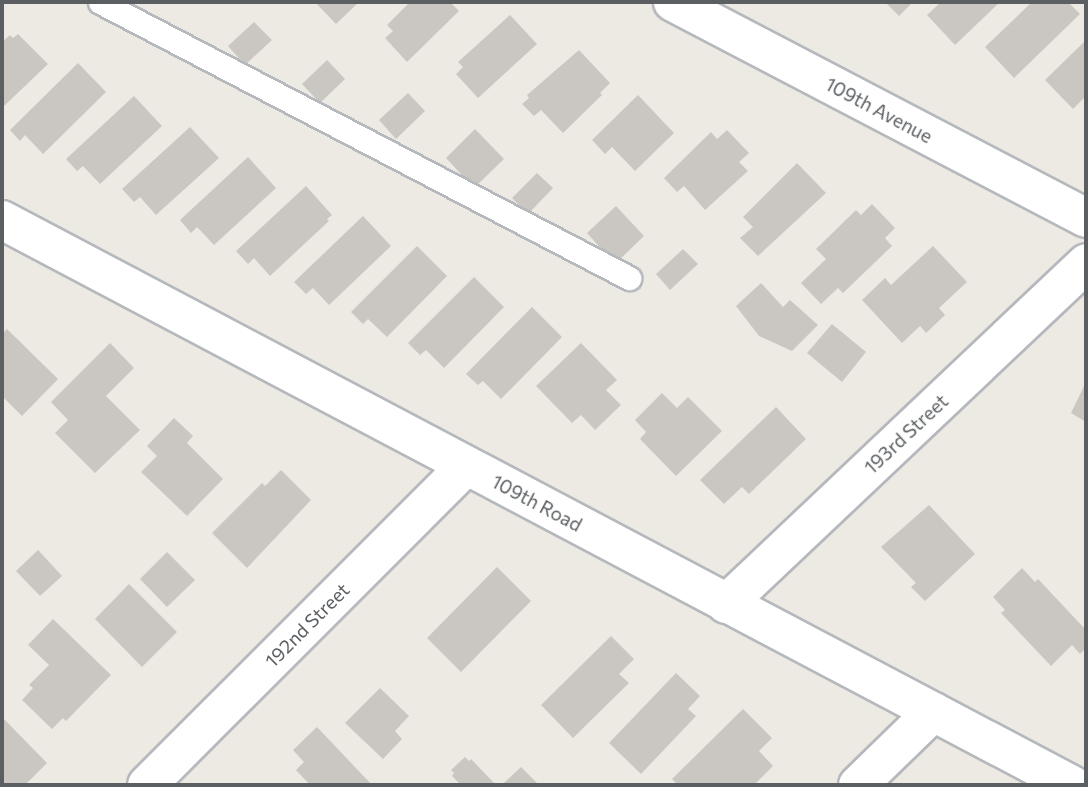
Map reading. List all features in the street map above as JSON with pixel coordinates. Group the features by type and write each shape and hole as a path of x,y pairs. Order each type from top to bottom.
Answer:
{"street":[{"name":"109th Avenue","path":"673,2 1086,218"},
{"name":"109th Road","path":"2,222 1072,785"},
{"name":"193rd Street","path":"726,604 1086,263"},
{"name":"192nd Street","path":"147,785 466,466"},
{"path":"858,785 933,712"}],"lane":[{"path":"100,2 629,278"}],"building":[{"path":"315,2 359,2 336,24"},
{"path":"410,2 450,2 459,11 407,62 385,38 393,31 387,25"},
{"path":"885,2 913,2 899,16"},
{"path":"941,2 1000,2 955,45 927,15"},
{"path":"1032,2 1068,2 1080,14 1014,78 985,47"},
{"path":"510,15 537,44 478,98 456,74 463,67 458,62"},
{"path":"254,22 272,40 245,65 228,46"},
{"path":"18,34 48,64 2,108 2,42 10,35 13,38"},
{"path":"1086,40 1086,96 1073,109 1045,80"},
{"path":"579,50 610,83 600,93 602,95 563,133 541,110 534,116 522,104 529,98 527,95"},
{"path":"327,60 345,79 320,103 302,84"},
{"path":"78,63 106,92 43,154 25,135 20,141 10,130"},
{"path":"408,93 425,111 396,139 379,120"},
{"path":"638,95 674,133 635,171 612,147 605,154 592,140"},
{"path":"134,96 162,126 100,184 83,166 77,171 66,159"},
{"path":"190,127 219,158 156,215 140,197 134,202 122,189"},
{"path":"475,129 504,159 474,188 446,158"},
{"path":"727,130 749,153 739,162 748,171 705,210 684,186 677,192 664,178 711,132 717,139"},
{"path":"248,157 276,188 214,245 197,227 191,233 180,220"},
{"path":"797,163 826,193 758,256 740,238 753,227 743,217"},
{"path":"537,173 553,188 528,214 512,198"},
{"path":"306,186 332,215 327,219 329,221 270,276 254,258 248,264 236,251"},
{"path":"872,204 895,228 885,238 892,246 843,293 838,288 821,304 801,283 826,259 816,249 856,210 861,215"},
{"path":"616,206 644,236 615,264 587,233"},
{"path":"363,216 391,246 329,305 313,288 306,294 294,282"},
{"path":"417,246 447,276 387,337 368,319 363,324 351,312"},
{"path":"933,246 967,282 939,308 945,315 926,333 920,326 902,343 862,300 885,278 891,285"},
{"path":"683,249 698,264 670,290 656,274"},
{"path":"474,277 504,307 444,368 426,350 420,355 408,343"},
{"path":"761,283 783,307 790,300 818,325 792,351 759,336 736,306"},
{"path":"532,307 562,337 501,399 483,381 478,385 466,374"},
{"path":"832,324 866,352 842,382 807,353"},
{"path":"7,329 58,379 22,416 2,396 2,334"},
{"path":"110,343 134,368 106,396 140,430 95,473 55,433 68,420 51,402"},
{"path":"581,343 617,380 606,390 621,405 595,430 581,415 572,423 536,386"},
{"path":"1086,382 1086,422 1071,413"},
{"path":"662,393 677,408 688,397 722,431 676,476 640,439 646,432 635,420"},
{"path":"776,407 806,439 749,494 742,487 724,504 700,480"},
{"path":"174,418 193,436 187,443 223,479 187,516 141,472 157,456 147,446"},
{"path":"281,470 311,500 247,568 212,533 262,483 265,486"},
{"path":"929,505 975,554 925,601 911,587 916,583 881,547"},
{"path":"38,550 62,576 40,596 16,571"},
{"path":"167,552 195,580 167,607 140,579"},
{"path":"497,567 531,601 461,672 427,638"},
{"path":"1022,568 1035,582 1038,579 1086,630 1086,648 1080,654 1072,645 1051,666 1001,613 1005,610 993,597"},
{"path":"129,584 177,632 142,667 95,619"},
{"path":"53,619 111,675 66,721 63,718 52,729 22,700 33,688 29,685 49,665 28,645"},
{"path":"611,636 634,659 619,674 629,683 573,738 541,705"},
{"path":"676,673 700,696 688,709 696,716 641,774 609,743"},
{"path":"380,688 409,716 395,731 402,739 383,759 345,723"},
{"path":"743,709 772,738 759,751 773,766 754,785 678,785 672,779"},
{"path":"2,717 47,763 25,785 2,785"},
{"path":"317,727 372,785 310,785 296,770 304,762 293,750"},
{"path":"465,757 469,761 471,759 495,784 461,785 452,776 454,773 451,770"},
{"path":"521,767 539,785 504,783"}]}
